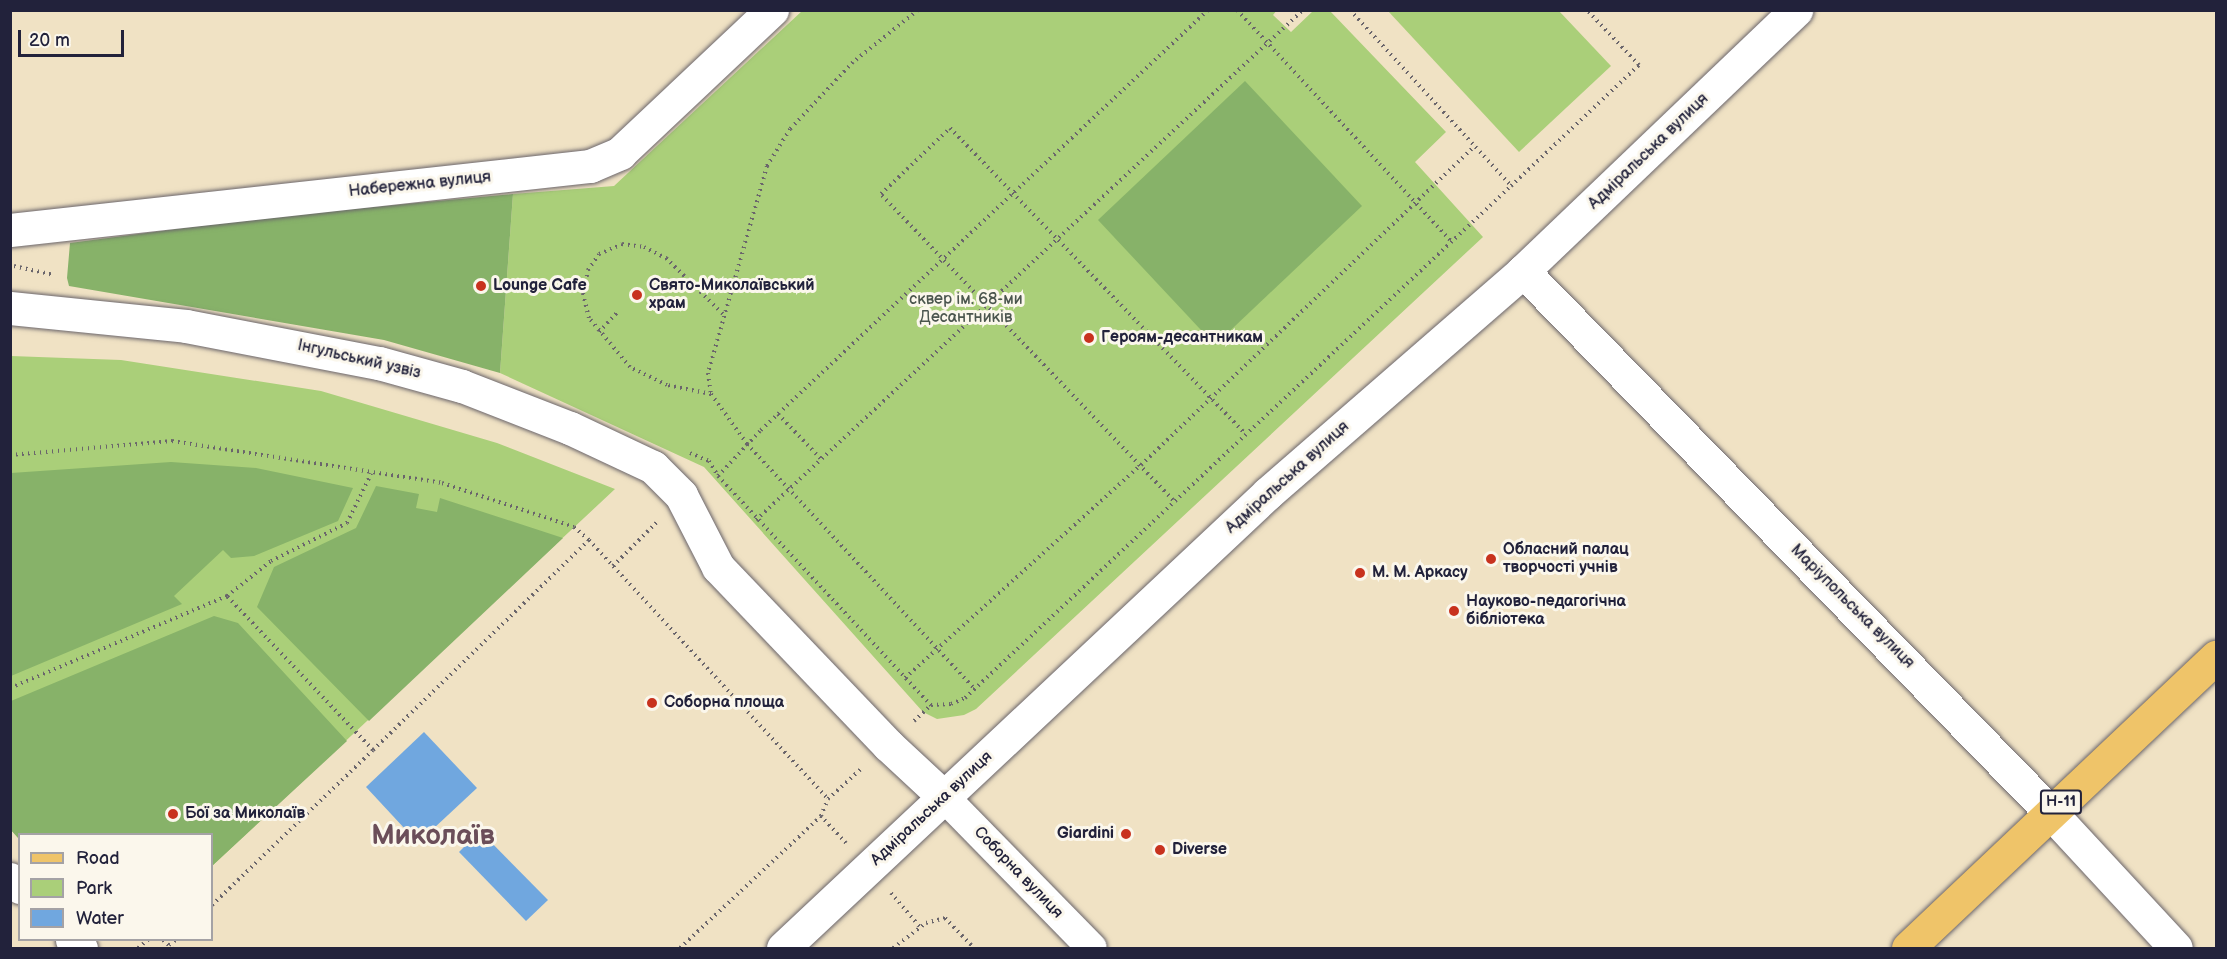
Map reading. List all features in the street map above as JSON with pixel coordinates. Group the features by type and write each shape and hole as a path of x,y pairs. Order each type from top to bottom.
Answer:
{"main road":[{"name":"Н-11","path":"1908,948 2217,657"}],"street":[{"name":"Набережна вулиця","path":"10,230 591,166 620,153 772,10"},
{"name":"Адміральська вулиця","path":"783,948 1268,493 1523,271 1796,10"},
{"name":"Маріупольська вулиця","path":"1523,271 2050,812 2176,948"},
{"name":"Інгульський узвіз","path":"10,308 186,326 380,363 462,386 570,428 653,467 673,505"},
{"path":"673,505 718,567 888,745 944,797"},
{"name":"Соборна вулиця","path":"944,797 1092,948"}],"path":[{"path":"918,10 853,62 790,129 767,166 708,373 711,394 747,444 974,688"},
{"path":"1208,10 778,414 718,476 756,520 932,705 951,704 974,688 1639,65 1587,10"},
{"path":"1237,10 1451,242"},
{"path":"756,520 1303,10"},
{"path":"1350,10 1511,186"},
{"path":"1173,500 881,194 950,128 1245,433"},
{"path":"905,678 1141,465 1475,146"},
{"path":"711,394 667,385 630,367 589,318 583,294 588,270 599,254 622,244 644,246 666,258 723,314"},
{"path":"599,332 617,313"},
{"path":"778,414 821,459"},
{"path":"10,455 172,441 370,474 442,483 574,527 613,566 828,800"},
{"path":"10,688 227,596 271,561 347,523 370,474"},
{"path":"613,566 673,505"},
{"path":"213,904 588,540"},
{"path":"227,596 373,750"},
{"path":"680,948 821,816"},
{"path":"892,948 926,922 945,918 974,948"}],"green space":[{"name":"сквер ім. 68-ми Десантників","path":"1277,10 1273,15 1291,32 1313,11 1330,11 1446,132 1415,162 1483,237 976,709 964,715 937,719 923,712 704,467 500,373 513,194 614,186 802,11"},
{"path":"1388,11 1559,11 1611,66 1519,152"},
{"path":"1245,81 1362,206 1215,345 1098,220"},
{"path":"513,194 500,373 384,340 69,286 67,278 70,243 267,217"},
{"path":"11,356 121,360 321,391 497,443 615,489 213,865 213,833 18,833 18,838 11,830"},
{"path":"171,462 256,468 353,488 338,521 254,556 231,558 223,550 174,596 182,604 11,676 11,473"},
{"path":"376,486 419,494 416,508 437,512 440,498 563,538 369,721 257,607 274,567 356,528"},
{"path":"214,616 238,623 347,741 213,865 213,833 18,833 18,838 11,830 11,701"}],"water":[{"path":"424,732 477,788 418,843 366,787"},
{"path":"480,831 548,900 526,921 459,852"}],"place":[{"name":"Lounge Cafe","path":"481,286"},
{"name":"Свято-Миколаївський храм","path":"637,295"},
{"name":"Героям-десантникам","path":"1089,338"},
{"name":"Обласний палац творчості учнів","path":"1491,559"},
{"name":"М. М. Аркасу","path":"1360,573"},
{"name":"Науково-педагогічна бібліотека","path":"1454,611"},
{"name":"Соборна площа","path":"652,703"},
{"name":"Бої за Миколаїв","path":"173,814"},
{"name":"Giardini","path":"1126,834"},
{"name":"Diverse","path":"1160,850"}],"district":[{"name":"Миколаїв","path":"433,836"}]}
